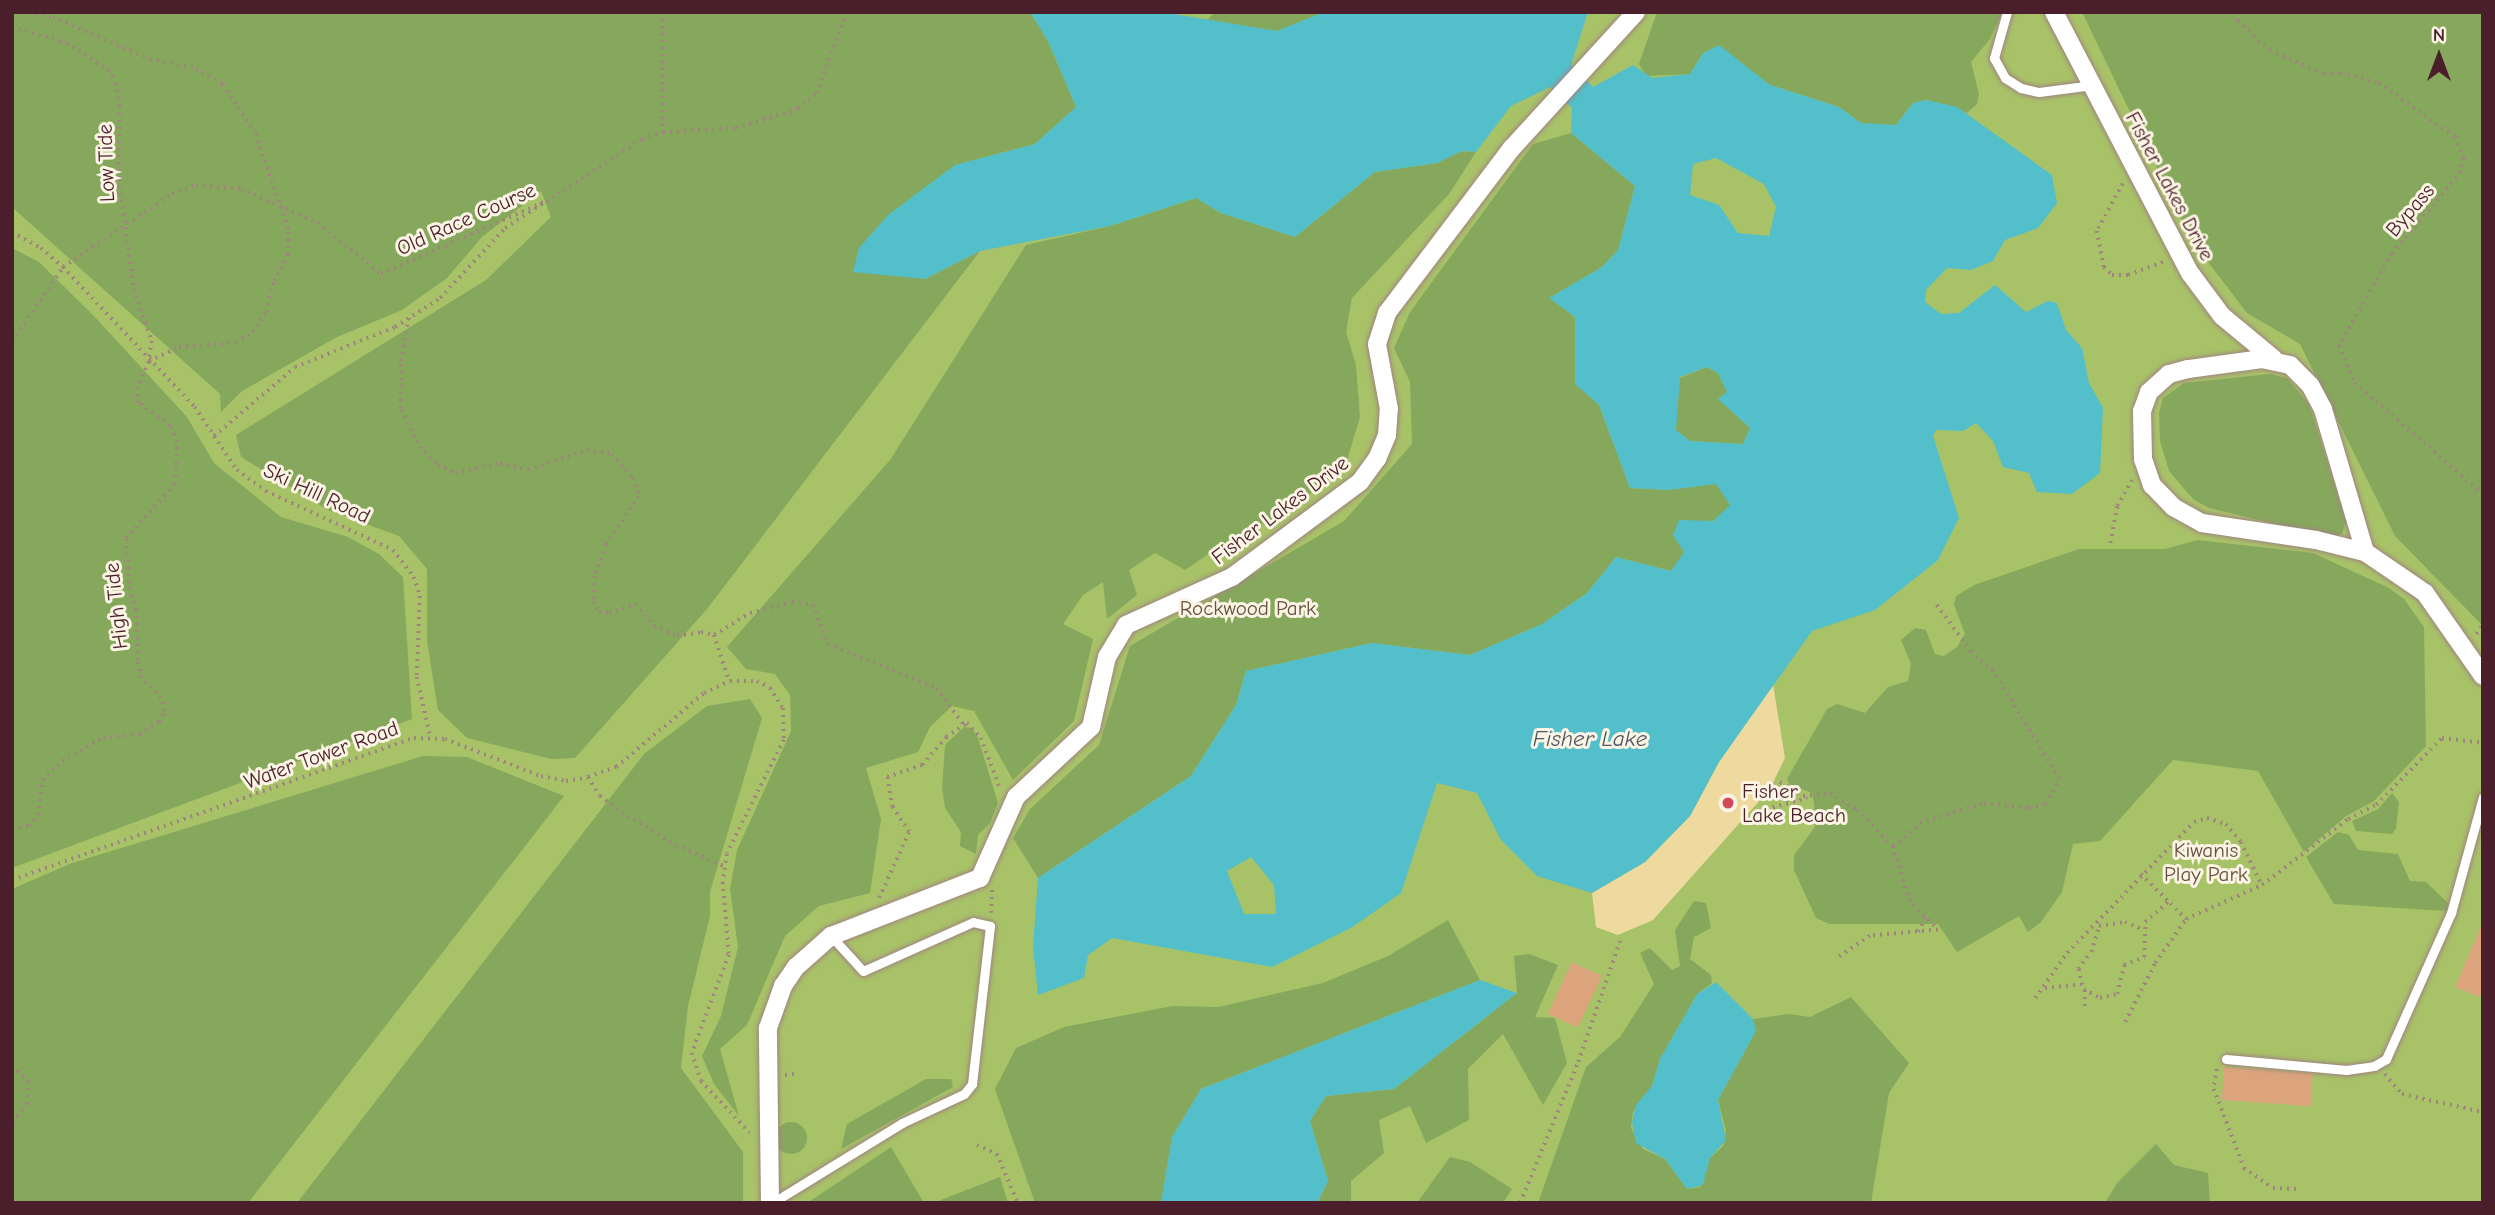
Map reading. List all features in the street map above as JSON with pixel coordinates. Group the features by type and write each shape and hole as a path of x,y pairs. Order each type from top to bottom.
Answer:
{"street":[{"name":"Fisher Lakes Drive","path":"986,870 1011,804 1091,727 1107,657 1126,625 1241,571 1352,490 1369,471 1383,447 1389,420 1377,357 1382,322 1512,148 1588,69 1636,12"},
{"name":"Fisher Lakes Drive","path":"2054,12 2179,255 2222,316 2274,359 2305,377 2323,409 2365,552"},
{"path":"2274,359 2188,369 2161,379 2148,392 2142,411 2146,471 2173,508 2202,523 2316,540 2365,552 2425,593 2483,676"},
{"path":"771,1203 766,1148 765,1075 768,1028 783,986 814,948 831,936 880,914 976,880 986,870"}],"lane":[{"path":"2007,12 1994,58 2005,78 2039,92 2093,85"},
{"path":"2223,1058 2346,1070 2379,1063 2393,1046 2451,913 2483,797"},
{"path":"771,1203 902,1123 971,1089 991,931 985,921 973,922 863,971 831,936"}],"path":[{"path":"25,12 51,17 151,60 192,68 222,84 255,133 288,229 288,255 274,281 266,312 252,331 236,342 179,347 149,361"},
{"path":"663,12 663,132"},
{"path":"214,436 295,368 409,318 460,279 505,228 642,139 663,132 736,128 798,109 817,93 847,12"},
{"name":"Bypass","path":"2237,12 2238,21 2270,50 2324,74 2379,83 2455,137 2464,158 2457,178 2392,254 2340,346 2355,383 2483,494"},
{"name":"Low Tide","path":"12,27 67,43 108,70 120,106 119,179 134,289 152,341 149,361"},
{"path":"2133,170 2097,231 2104,267 2112,275 2128,275 2179,255"},
{"name":"Old Race Course","path":"63,268 172,194 196,185 241,189 318,223 381,274 491,222 554,198"},
{"name":"Ski Hill Road","path":"12,232 41,248 63,268 195,407 237,470 266,491 371,536 393,550 414,578 419,596 417,677 429,735"},
{"path":"12,341 63,268"},
{"path":"409,318 401,364 401,410 420,447 438,465 455,473 500,463 528,470 587,450 612,454 633,478 639,497 606,545 595,576 593,602 599,612 636,604 654,626 677,636 701,632 714,635 750,613 792,602 813,605 828,644 937,688 963,724 972,725 981,738 993,777 1011,804"},
{"name":"High Tide","path":"12,828 29,826 38,815 42,780 62,761 103,738 139,734 159,722 165,711 161,698 141,678 136,610 126,559 126,538 175,484 178,465 170,426 138,403 136,388 149,361"},
{"path":"2110,543 2120,495 2146,471"},
{"path":"1893,846 1920,823 1984,803 2029,808 2046,804 2059,779 1993,671 1971,652 1934,602"},
{"path":"714,635 730,681 757,681 769,688 783,708 786,728 779,754 732,840 724,866 729,955 692,1053 701,1081 766,1148"},
{"name":"Water Tower Road","path":"12,880 429,735 541,776 566,781 588,777 617,767 704,693 730,681"},
{"path":"880,914 880,890 909,832 892,807 885,780 890,774 922,765 963,724"},
{"path":"2124,1022 2155,963 2186,919 2262,886 2348,819 2381,802 2442,738 2483,743"},
{"path":"588,777 600,796 622,812 676,845 724,866"},
{"path":"1780,782 1810,797"},
{"path":"1759,811 1810,797 1835,795 1893,846 1909,899 1938,930 1870,936 1839,957"},
{"path":"2035,998 2045,988 2067,953 2097,925 2182,830 2207,818 2221,821 2233,832 2262,886"},
{"path":"986,870 992,892 991,931"},
{"path":"2141,874 2186,919"},
{"path":"2144,957 2142,929 2148,917 2168,902"},
{"path":"1919,932 1926,916"},
{"path":"2097,925 2124,922 2142,929"},
{"path":"2085,1011 2078,969 2091,952 2097,925"},
{"path":"1520,1203 1578,1062 1620,941"},
{"path":"2045,988 2083,987 2093,996 2114,996 2124,965 2144,957"},
{"path":"2144,957 2155,963"},
{"path":"2223,1058 2214,1089 2244,1168 2273,1188 2299,1189"},
{"path":"2379,1063 2389,1083 2402,1094 2483,1112"},
{"path":"12,1066 28,1081 27,1104 12,1123"},
{"path":"977,1145 997,1154 1018,1203"}],"green space":[{"name":"Rockwood Park","path":"12,12 2483,12 2483,1203 12,1203"},
{"path":"12,12 1030,12 1048,41 1076,107 1035,144 955,165 925,279 980,251 707,609 575,758 551,759 467,738 438,710 427,641 427,569 399,536 328,510 241,457 236,435 486,280 551,217 541,191 482,237 447,278 402,310 335,338 242,391 221,412 220,394 12,207"},
{"path":"1214,12 1324,12 1277,31 1207,21"},
{"path":"1657,12 2002,12 1990,39 1971,62 1979,94 1977,104 1967,113 1927,100 1913,103 1896,125 1888,126 1861,123 1839,107 1770,85 1733,58 1703,53 1690,74 1646,76 1639,64"},
{"path":"2082,12 2483,12 2483,626 2395,536 2300,344 2247,313 2192,241"},
{"path":"1571,133 1635,186 1618,250 1602,267 1550,298 1575,317 1575,383 1599,405 1630,488 1669,490 1716,483 1731,505 1671,571 1616,557 1587,593 1542,624 1470,655 1372,643 1246,671 1236,705 1191,776 1038,878 1013,838 1030,809 1099,745 1130,646 1344,521 1412,444 1410,382 1394,348 1410,312 1533,144"},
{"path":"1462,151 1476,152 1449,194 1352,298 1346,332 1356,365 1360,417 1345,467 1283,515 1237,535 1185,570 1155,553 1129,570 1137,595 1107,619 1103,582 1083,595 1063,624 1093,639 1074,721 1013,780 974,711 952,706 930,727 918,752 866,768 881,819 870,893 819,906 785,936 747,1025 720,1049 739,1116 714,1084 702,1056 721,1016 738,947 730,889 737,850 791,731 790,695 775,674 746,669 727,647 890,460 1026,245 1110,226 1196,198 1221,213 1295,237 1375,172 1437,163"},
{"path":"12,248 39,262 94,316 187,417 214,463 281,517 348,537 379,554 403,577 412,719 12,868"},
{"path":"1707,367 1718,373 1728,392 1719,399 1750,428 1743,444 1690,441 1675,430 1680,378"},
{"path":"2270,374 2287,378 2309,404 2346,521 2342,534 2332,537 2209,508 2194,500 2169,471 2160,441 2159,413 2163,398 2184,383"},
{"path":"2198,540 2313,553 2389,588 2404,599 2424,627 2426,746 2374,801 2346,816 2304,852 2258,771 2173,760 2100,841 2073,844 2062,892 2041,922 2028,932 2019,916 1957,952 1938,924 1829,924 1816,918 1794,870 1794,855 1815,827 1812,793 1790,785 1787,779 1827,709 1837,704 1865,713 1888,687 1908,681 1911,664 1901,640 1915,628 1926,630 1935,654 1944,656 1957,647 1965,634 1954,605 1956,596 1974,585 2079,549 2165,549"},
{"path":"750,699 762,718 710,892 710,916 688,1006 681,1068 743,1152 743,1203 297,1203 644,754 707,706"},
{"path":"964,727 972,728 978,738 998,803 990,823 978,835 976,854 960,846 961,832 945,808 942,788 945,745"},
{"path":"423,756 467,757 564,796 248,1203 12,1203 12,889 72,863"},
{"path":"2392,793 2399,802 2396,829 2392,834 2356,831 2352,821 2378,809"},
{"path":"2338,832 2349,835 2358,850 2398,854 2410,881 2426,882 2448,903 2447,911 2334,904 2306,857"},
{"path":"1694,901 1706,903 1711,928 1694,937 1690,959 1711,975 1712,983 1697,994 1660,1059 1652,1086 1633,1112 1631,1128 1643,1149 1665,1159 1687,1189 1700,1187 1710,1158 1723,1146 1726,1131 1718,1100 1752,1038 1753,1019 1789,1014 1810,1017 1851,997 1909,1063 1889,1093 1871,1203 1538,1203 1586,1067 1620,1037 1654,984 1640,953 1650,948 1672,970 1680,966 1675,930"},
{"path":"1448,920 1480,980 1201,1089 1172,1137 1161,1203 1035,1203 995,1089 1016,1048 1064,1027 1172,1006 1218,1007 1323,983 1388,956"},
{"path":"1529,954 1558,965 1535,1017 1555,1018 1567,1063 1543,1105 1503,1034 1468,1069 1469,1120 1426,1143 1410,1106 1379,1120 1384,1153 1351,1181 1351,1203 1317,1203 1328,1181 1310,1121 1326,1096 1394,1089 1517,993 1514,956"},
{"path":"926,1079 951,1079 953,1087 841,1149 847,1124"},
{"path":"791,1122 802,1127 807,1138 802,1149 791,1154 780,1149 775,1138 780,1127"},
{"path":"2156,1144 2174,1165 2208,1173 2210,1203 2105,1203 2117,1183"},
{"path":"891,1147 924,1203 807,1203"},
{"path":"1450,1157 1470,1162 1512,1189 1503,1203 1417,1203"},
{"path":"1000,1177 1008,1203 933,1203"}],"sand":[{"name":"Fisher Lake Beach","path":"1773,684 1785,758 1770,789 1653,920 1618,935 1596,927 1592,893 1645,862 1690,816 1719,762"}],"water":[{"name":"Fisher Lake","path":"1030,12 1162,12 1277,31 1324,12 1588,12 1571,65 1593,87 1633,65 1652,78 1690,74 1703,53 1719,45 1770,85 1839,107 1861,123 1896,125 1913,103 1926,100 1957,107 2052,175 2057,203 2038,228 2005,240 1993,261 1971,270 1947,268 1926,290 1925,302 1941,314 1959,313 1995,285 2026,312 2048,301 2057,303 2066,330 2082,348 2089,383 2103,408 2100,473 2072,494 2037,492 2029,473 2003,467 1993,441 1976,423 1963,431 1936,430 1933,436 1959,518 1938,560 1875,610 1812,631 1719,762 1690,816 1645,862 1592,893 1537,876 1501,840 1477,793 1437,783 1401,893 1351,928 1272,967 1112,938 1088,955 1084,978 1038,995 1033,947 1038,878 1191,776 1236,705 1246,671 1372,643 1470,655 1542,624 1587,593 1616,557 1671,571 1684,552 1673,535 1679,520 1713,521 1730,505 1716,484 1669,490 1630,488 1599,405 1575,384 1575,317 1549,298 1602,267 1618,250 1635,186 1571,133 1572,108 1550,87 1511,106 1476,152 1462,151 1437,163 1375,172 1295,237 1221,213 1196,198 1110,226 980,251 925,279 853,272 859,248 888,215 955,165 1035,144 1076,107 1048,41","holes":["1716,158 1764,184 1776,207 1769,236 1738,233 1719,205 1690,195 1693,164","1707,367 1718,373 1727,392 1718,399 1750,428 1743,444 1690,441 1676,430 1680,377","1251,857 1274,885 1276,914 1244,914 1227,871"]},
{"path":"1480,980 1517,993 1394,1089 1326,1096 1310,1121 1328,1181 1317,1203 1161,1203 1172,1137 1201,1089"},
{"path":"1716,982 1753,1019 1756,1031 1718,1100 1726,1140 1710,1158 1703,1185 1687,1189 1665,1159 1636,1143 1632,1122 1636,1105 1652,1086 1660,1059 1697,994"}],"building":[{"path":"2483,922 2483,989 2479,997 2455,987"},
{"path":"1572,962 1602,976 1578,1028 1548,1014"},
{"path":"2224,1067 2313,1073 2310,1106 2222,1100"}],"place":[{"name":"Fisher Lake Beach","path":"1728,803"}],"park label":[{"name":"Kiwanis Play Park","path":"2206,862"}]}
